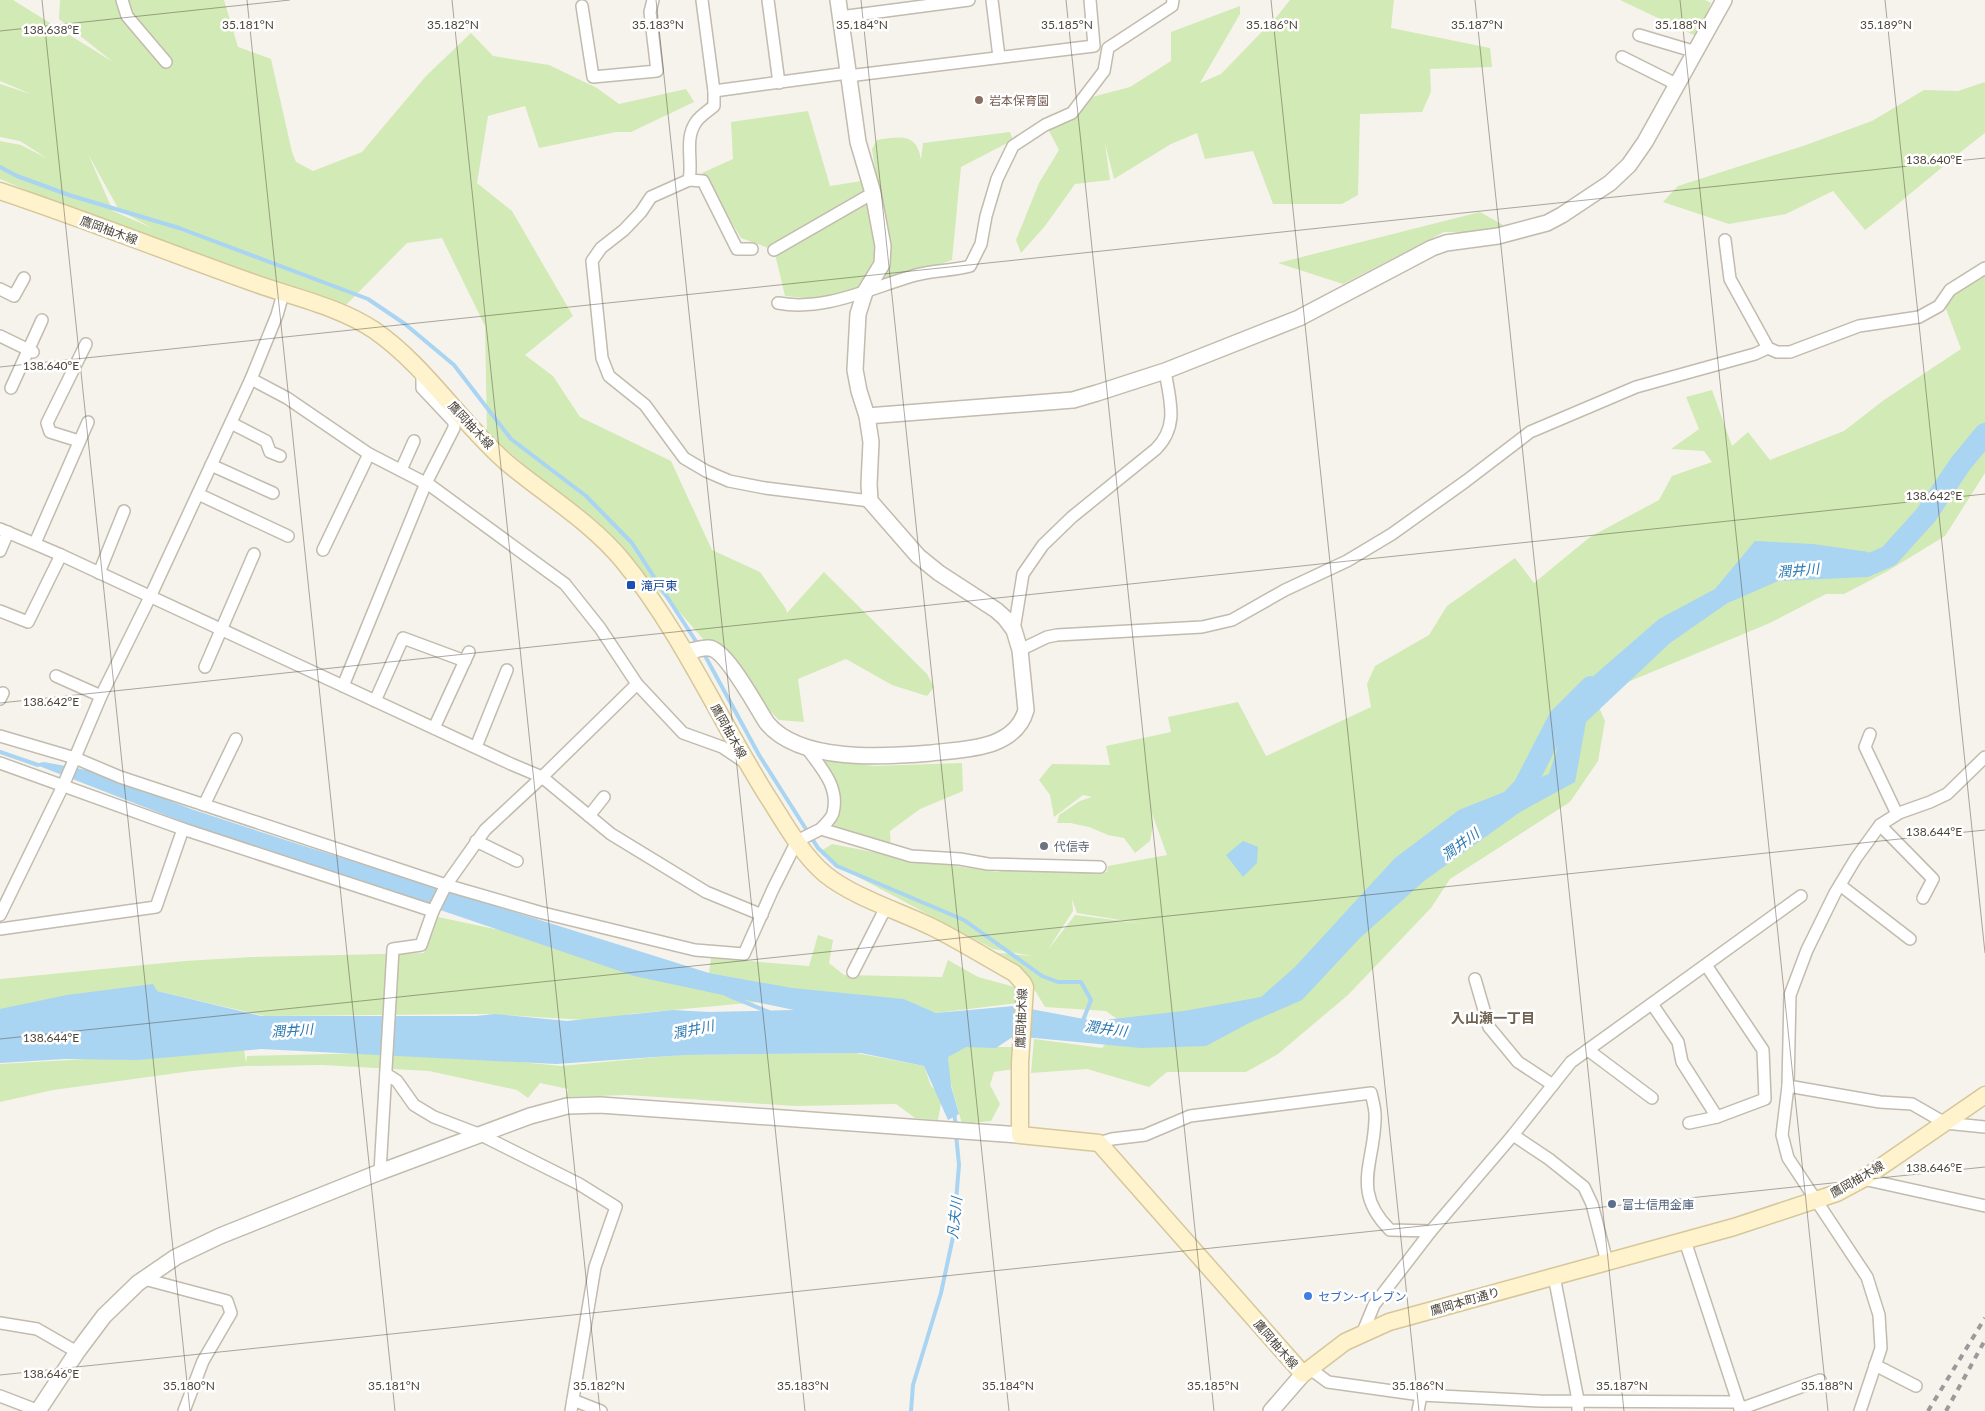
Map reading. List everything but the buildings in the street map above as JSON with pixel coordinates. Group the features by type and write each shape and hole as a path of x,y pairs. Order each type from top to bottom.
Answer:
{"main road":[{"name":"鷹岡柚木線","path":"0,191 283,294 349,315 401,350 504,460 572,512 622,560 686,652 748,764 797,841 824,873 845,888 933,928 1014,973 1025,987 1020,1064 1020,1135"},
{"name":"鷹岡柚木線","path":"1685,1241 1837,1193 1862,1179 1985,1095"},
{"path":"1020,1135 1098,1143"},
{"name":"鷹岡柚木線","path":"1098,1143 1306,1371"},
{"name":"鷹岡本町通り","path":"1306,1371 1345,1342 1398,1320 1685,1241"}],"street":[{"path":"122,0 127,16 166,62"},
{"path":"582,6 593,77 657,71 650,12 653,0"},
{"path":"689,180 691,170 689,137 696,122 714,106 714,91 702,0"},
{"path":"768,0 779,83"},
{"path":"686,652 708,647 718,650 727,660 772,730 789,741 806,747 850,756 899,756 980,748 1013,732 1023,720 1026,710 1020,650 1014,630 996,610 939,573 918,556 870,501 871,442 867,416 855,370 858,314 865,292 882,264 883,246 873,193 858,142 838,0"},
{"path":"840,17 969,0"},
{"path":"992,0 999,57"},
{"path":"714,91 1094,46 1090,0"},
{"path":"778,303 793,306 814,304 865,292 917,275 970,266 981,244 986,216 997,179 1013,146 1045,125 1072,113 1104,71 1108,48 1172,6 1172,0"},
{"path":"867,416 1073,400 1166,371 1299,318 1432,248 1446,243 1498,236 1547,223 1610,183 1629,165 1645,142 1724,0"},
{"path":"1640,34 1696,52"},
{"path":"1622,57 1678,84"},
{"path":"752,249 737,249 703,181 689,180 651,197 641,212 624,230 601,248 592,261 602,358 609,376 645,405 684,458 706,472 729,480 765,488 870,501"},
{"path":"774,250 873,193"},
{"path":"1725,240 1730,279 1768,348 1777,352 1790,352 1859,326 1919,317 1940,306 1950,290 1985,268"},
{"path":"0,289 14,296 24,278"},
{"path":"0,915 64,784 101,696 150,597 231,423 277,315 283,294"},
{"path":"11,388 31,351 42,320"},
{"path":"0,336 31,351"},
{"path":"79,441 50,432 47,423 86,344"},
{"path":"1020,650 1047,637 1057,635 1202,627 1232,620 1285,590 1347,561 1392,534 1474,476 1530,432 1636,387 1755,354 1768,348"},
{"path":"1014,630 1023,574 1043,545 1072,517 1166,439 1171,425 1166,371"},
{"path":"343,686 426,483 454,428 454,422 422,388 422,373"},
{"path":"251,379 287,398 368,454 426,483 565,584 600,628 637,684 683,733 722,747 748,764"},
{"path":"35,543 88,422"},
{"path":"231,423 266,441 270,452 280,456"},
{"path":"401,470 414,441"},
{"path":"323,550 368,454"},
{"path":"211,465 272,493"},
{"path":"198,494 288,536"},
{"path":"99,573 124,511"},
{"path":"0,550 4,530 542,777 610,834 706,892 762,915"},
{"path":"205,666 254,554"},
{"path":"0,611 28,622 61,555"},
{"path":"375,701 403,638 467,657 434,728"},
{"path":"476,747 507,670"},
{"path":"56,676 101,696"},
{"path":"380,1172 393,949 421,945 433,911 446,885 485,830 637,684"},
{"path":"1870,734 1865,747 1897,814"},
{"path":"0,736 73,762 446,885 538,912 695,950 744,954 797,841 821,829 833,814 833,788 806,747"},
{"path":"204,805 236,739"},
{"path":"1860,1411 1881,1348 1879,1315 1867,1277 1788,1158 1782,1135 1788,1086 1790,995 1806,950 1840,885 1856,858 1880,825 1897,814 1947,794 1985,757"},
{"path":"0,763 64,784 182,829 433,911"},
{"path":"589,816 604,797"},
{"path":"1880,825 1933,878 1923,898"},
{"path":"0,929 156,907 182,829"},
{"path":"821,829 911,856 960,859 988,864 1100,867"},
{"path":"476,841 517,861"},
{"path":"1840,885 1910,939"},
{"path":"1362,1334 1374,1305 1432,1231 1513,1135 1571,1062 1801,896"},
{"path":"853,972 882,915 889,907"},
{"path":"1689,1123 1717,1117 1765,1098 1763,1050 1706,965"},
{"path":"1475,979 1490,1027 1518,1062 1553,1085"},
{"path":"1652,1004 1678,1042 1682,1062 1717,1117"},
{"path":"1588,1050 1652,1098"},
{"path":"386,1074 397,1081 414,1105 434,1117 481,1134 579,1184 616,1207 595,1267 572,1406 601,1411"},
{"path":"1788,1086 1880,1102 1912,1104 1945,1123 1985,1126"},
{"path":"1098,1143 1112,1139 1145,1135 1190,1116 1371,1092 1376,1119 1367,1174 1369,1198 1381,1220 1390,1230 1432,1231"},
{"path":"0,1396 38,1411 77,1352 104,1316 144,1279 176,1257 220,1236 380,1172 530,1116 567,1106 600,1105 1020,1135"},
{"path":"1513,1135 1549,1159 1584,1187 1592,1204 1607,1262"},
{"path":"1862,1179 1985,1206"},
{"path":"1685,1241 1740,1407"},
{"path":"1554,1276 1578,1406"},
{"path":"144,1279 227,1301 231,1313 203,1360 184,1411"},
{"path":"0,1323 37,1329 77,1352"},
{"path":"1875,1366 1916,1386"},
{"path":"1306,1371 1328,1382 1421,1395 1540,1400 1578,1406 1740,1407 1820,1380"},
{"name":"鷹岡本町通り","path":"1271,1411 1306,1371"},
{"path":"1418,1411 1421,1395"}],"green space":[{"path":"0,0 13,0 113,62 59,19 60,0 224,0 238,47 271,59 292,152 296,162 313,171 362,152 426,76 471,33 493,56 549,65 597,88 619,104 686,89 694,102 631,132 616,132 539,148 525,106 488,116 477,183 512,211 573,316 525,355 553,376 580,417 671,461 712,550 760,572 787,613 824,572 927,674 934,687 927,696 892,685 846,659 798,679 804,722 779,720 740,681 675,607 552,488 487,433 485,326 442,238 407,243 343,308 107,224 0,179 0,141 21,145 48,159 20,141 0,137 0,84 31,94 0,81","holes":["88,154 119,210 152,228 113,211"]},
{"path":"1290,0 1394,0 1391,28 1490,48 1492,67 1430,69 1431,92 1422,112 1360,114 1358,195 1342,204 1273,204 1253,151 1205,159 1197,133 1171,144 1114,179 1105,143 1110,180 1075,184 1045,226 1021,253 1016,240 1039,183 1059,150 1048,129 1073,102 1130,87 1171,61 1171,32 1240,6 1240,14 1200,83 1221,74 1279,14"},
{"path":"1620,0 1705,0 1711,3 1698,37"},
{"path":"1985,82 1985,133 1865,230 1833,191 1786,214 1729,224 1663,202 1678,186 1803,146 1872,121 1924,90 1958,91"},
{"path":"808,111 830,186 862,181 879,194 872,149 877,140 906,138 916,145 921,160 923,143 1010,132 1013,140 961,167 952,260 875,287 815,299 785,296 774,250 741,238 702,173 733,159 731,122"},
{"path":"1480,212 1503,225 1494,233 1444,232 1343,284 1278,263"},
{"path":"1985,276 1985,473 1945,536 1886,572 1844,594 1826,594 1770,623 1594,696 1605,721 1598,761 1570,802 1450,879 1431,908 1348,995 1278,1054 1246,1072 1167,1072 1149,1087 1087,1069 1031,1073 1034,1039 1102,1048 1124,1024 1106,1011 1045,1007 1028,979 989,952 1033,956 993,949 845,870 821,851 832,844 914,860 997,872 1011,869 1070,873 1107,872 1108,866 1167,855 1151,811 1153,825 1150,841 1135,853 1124,838 1108,835 1089,827 1070,823 1057,823 1059,815 1080,801 1092,797 1083,795 1054,817 1050,795 1039,780 1052,764 1110,765 1106,746 1171,732 1168,717 1238,702 1266,756 1371,707 1367,684 1375,666 1429,635 1447,606 1515,558 1534,583 1590,537 1659,500 1672,476 1712,462 1704,451 1671,449 1699,429 1686,397 1712,390 1732,446 1748,432 1770,460 1844,431 1884,400 1961,349 1943,301","holes":["1072,899 1077,913 1145,924 1075,915 1047,951 1073,911"]},
{"path":"818,758 874,766 962,763 963,791 920,809 890,831 891,851 827,830 838,805"},
{"path":"438,917 523,935 770,1001 630,1014 603,1021 486,1014 265,1016 157,991 0,1010 0,979 185,961 252,957 424,953"},
{"path":"818,935 833,940 829,963 844,975 942,977 948,960 978,977 1015,987 1018,1003 936,1013 904,999 810,992 709,973 711,958 809,966"},
{"path":"961,1047 1012,1047 1014,1069 994,1072 990,1085 1000,1104 991,1121 962,1124 949,1077 948,1057"},
{"path":"244,1050 246,1063 247,1056 420,1052 561,1066 679,1055 856,1053 924,1066 931,1086 942,1097 938,1120 915,1118 896,1104 795,1106 627,1095 566,1097 568,1089 540,1083 528,1098 517,1090 429,1071 322,1065 246,1066 192,1071 53,1090 0,1102 0,1064"}],"water":[{"path":"1755,541 1813,544 1869,552 1846,577 1770,566 1729,602 1670,643 1586,722 1575,782 1520,812 1424,881 1360,938 1302,1000 1249,1023 1206,1046 1141,1048 1014,1036 996,1048 966,1047 948,1057 951,1086 959,1114 948,1120 924,1066 861,1053 684,1055 556,1064 261,1049 138,1060 65,1059 0,1063 0,1009 67,995 153,984 157,991 261,1016 476,1016 495,1014 567,1021 673,1010 709,1012 794,1010 634,976 349,879 298,867 34,764 44,762 92,771 194,810 709,973 792,988 904,999 936,1013 1014,1006 1095,1021 1184,1011 1261,997 1295,967 1395,858 1459,810 1549,774 1575,692 1659,619 1715,589"},
{"path":"1243,841 1258,847 1257,863 1243,877 1226,855"}],"waterway":[{"path":"0,167 17,176 69,195 179,228 368,299 405,324 454,365 511,439 586,496 632,543 699,646"},
{"name":"潤井川","path":"1728,591 1776,570 1866,566 1889,556 1926,515 1961,463 1985,434"},
{"path":"703,652 759,755 818,848 837,866 964,920 1042,976 1058,982 1081,982 1091,1000 1082,1023"},
{"name":"潤井川","path":"1506,806 1524,787 1559,719 1591,687"},
{"path":"0,752 38,765"},
{"path":"727,995 769,1012"},
{"name":"凡夫川","path":"954,1112 956,1127"},
{"name":"凡夫川","path":"911,1411 913,1385 941,1293 953,1237 959,1165 956,1134"}],"railway":[{"path":"1928,1411 1985,1318"},
{"path":"1946,1411 1985,1340"}],"place":[{"name":"岩本保育園","path":"979,100"},
{"name":"滝戸東","path":"631,585"},
{"name":"代信寺","path":"1044,846"},
{"name":"富士信用金庫","path":"1612,1204"},
{"name":"セブン-イレブン","path":"1308,1296"}],"district":[{"name":"入山瀬一丁目","path":"1493,1017"}]}
